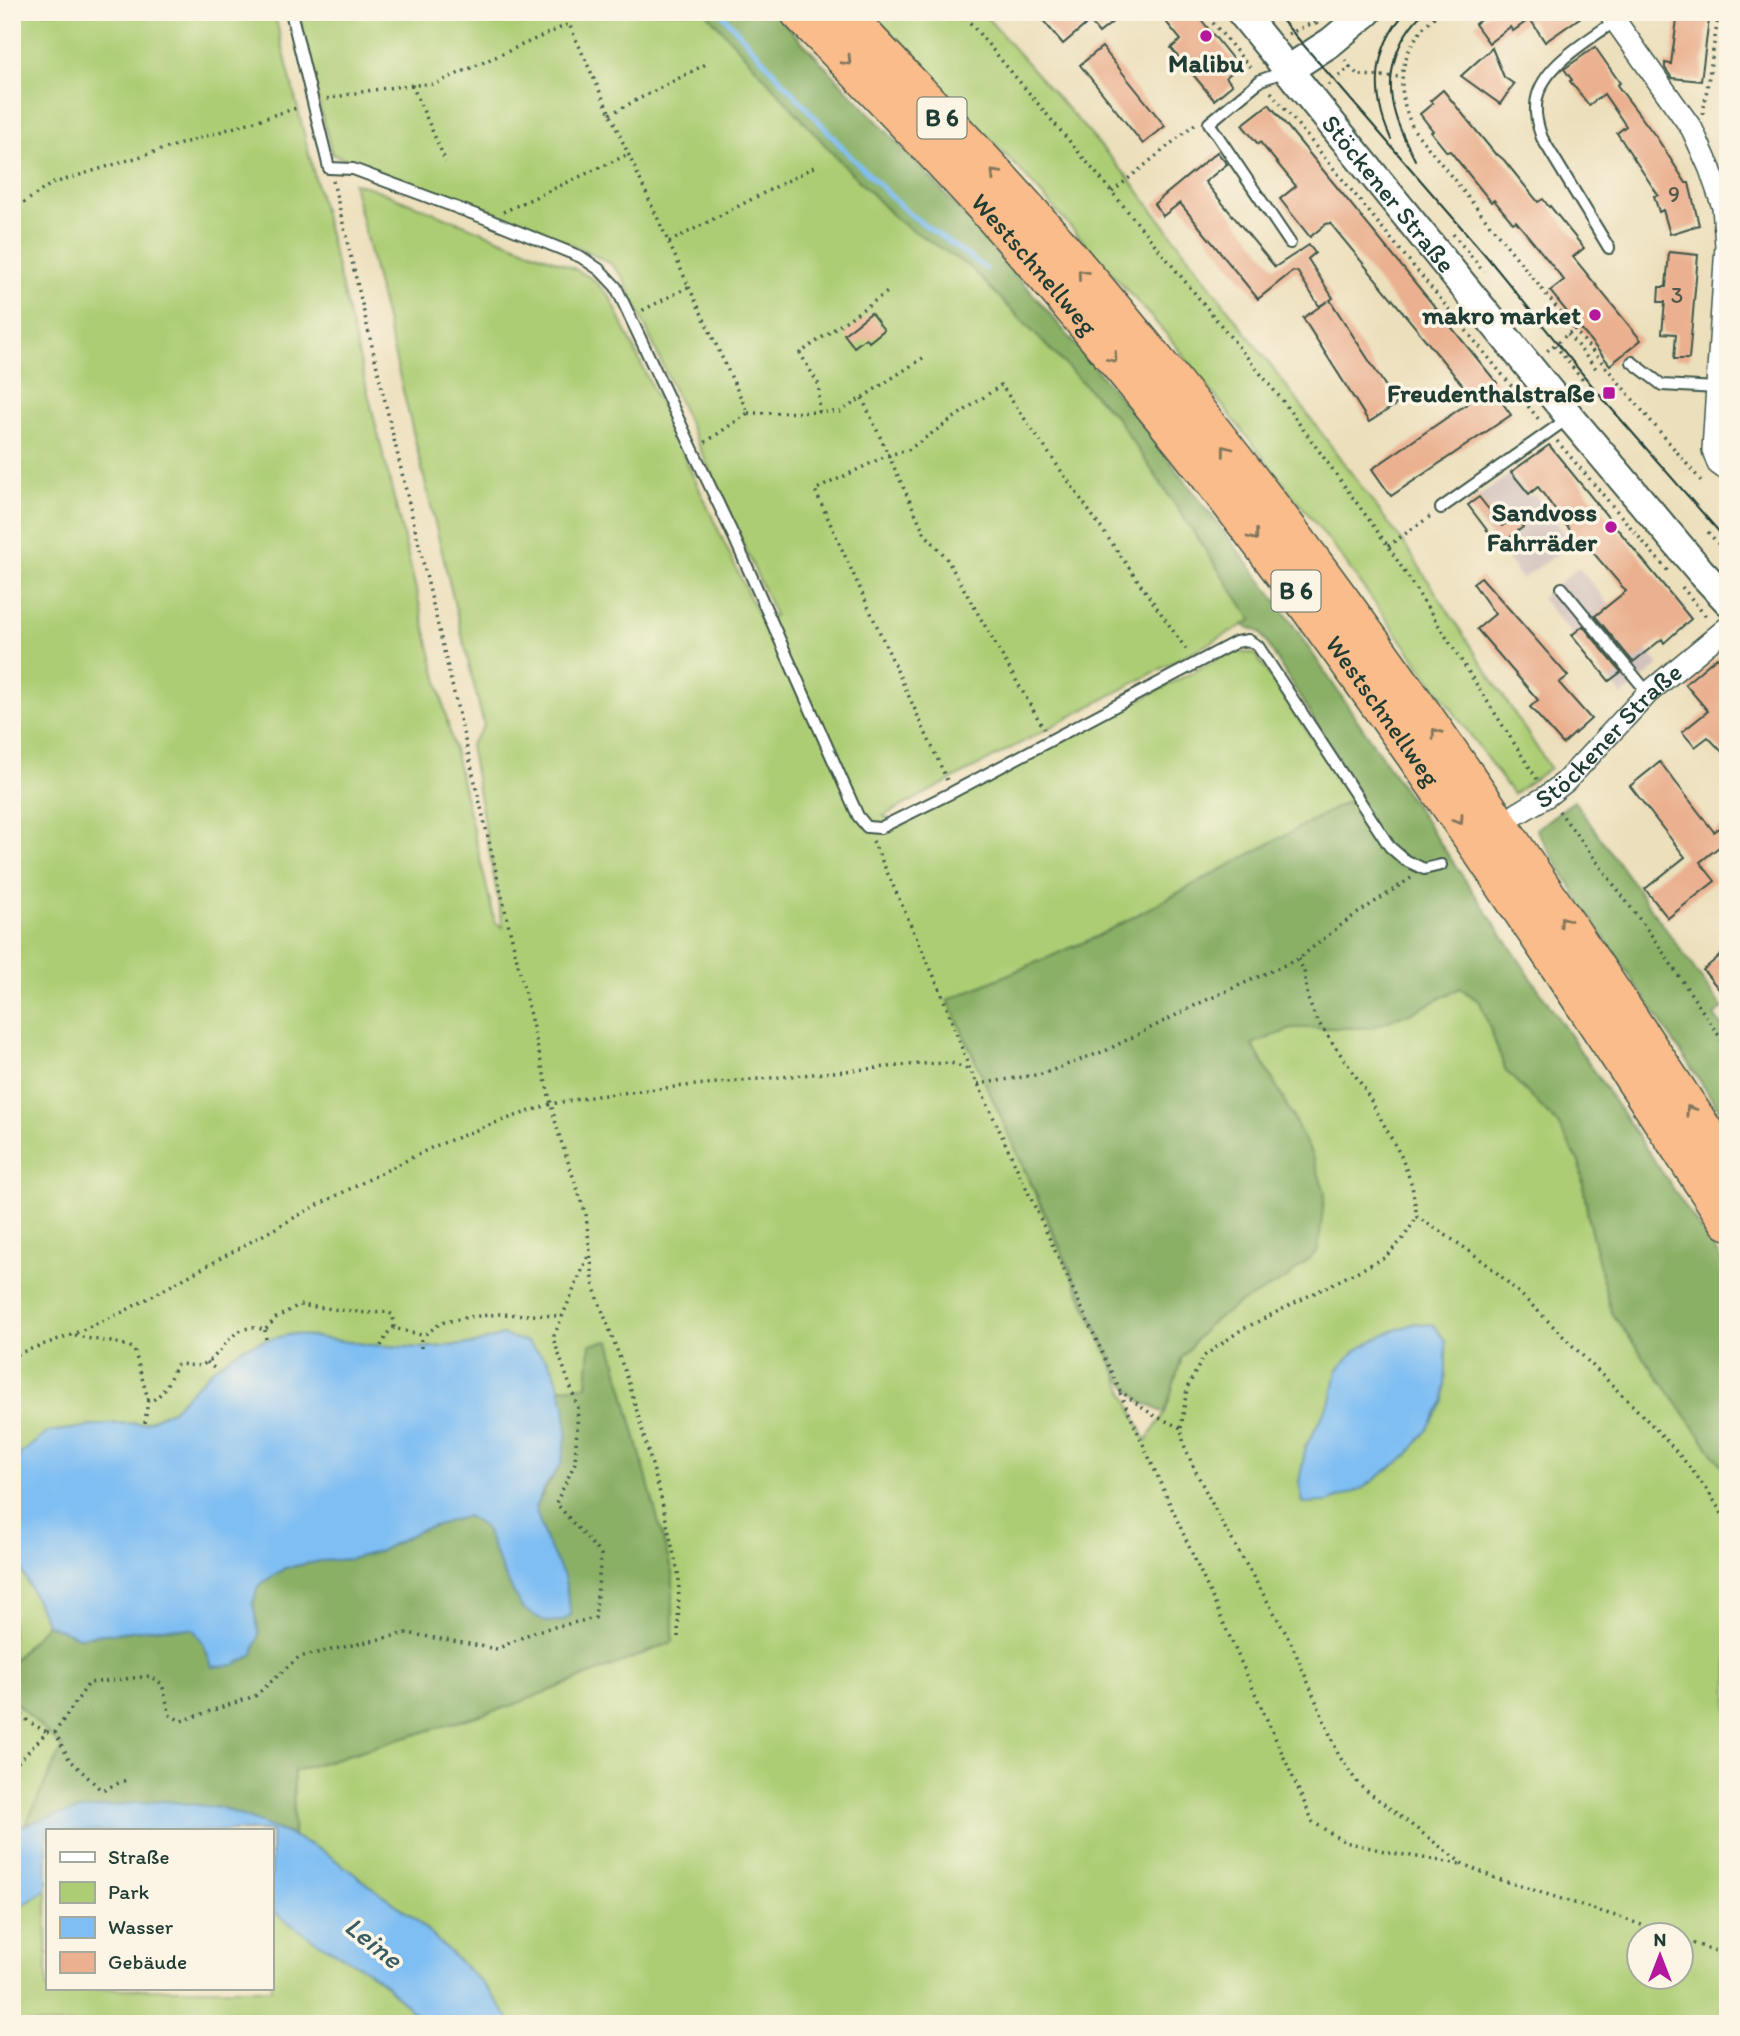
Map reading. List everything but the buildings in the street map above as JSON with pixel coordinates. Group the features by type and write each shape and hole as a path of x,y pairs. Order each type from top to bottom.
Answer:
{"highway":[{"name":"Westschnellweg","path":"799,12 986,208 1141,390 1286,577 1440,792 1728,1222"},
{"name":"Westschnellweg","path":"842,12 1041,225 1166,372 1312,560 1443,744 1728,1167"}],"street":[{"name":"Stöckener Straße","path":"1241,12 1560,425 1728,601"},
{"path":"1288,70 1331,42 1367,12"},
{"path":"1612,17 1692,129 1723,207 1726,245 1723,363 1717,388 1713,450 1718,464 1728,471"},
{"name":"Stöckener Straße","path":"1517,814 1565,782 1648,693 1724,630"}],"lane":[{"path":"291,12 329,168 353,169 581,257 600,270 616,287 765,605 858,816 867,827 880,828 1236,642 1248,640 1258,646 1390,847 1405,860 1424,869 1441,864"},
{"path":"1609,247 1542,138 1536,120 1535,103 1542,85 1554,67 1612,17"},
{"path":"1288,70 1261,80 1209,123 1290,243"},
{"path":"1632,362 1662,385 1717,388"},
{"path":"1441,508 1560,425"},
{"path":"1562,588 1648,693"}],"path":[{"path":"961,12 1282,400 1388,547 1547,796 1652,936 1728,1049"},
{"path":"1204,12 1560,425 1724,630"},
{"path":"1440,12 1412,44 1405,60 1401,91 1414,130 1574,329 1702,482"},
{"path":"1692,129 1704,114 1719,12"},
{"path":"1310,13 1315,22"},
{"path":"12,211 51,184 312,103 366,90 435,84 569,24 748,413"},
{"path":"610,114 708,63"},
{"path":"1350,67 1358,75 1402,77"},
{"path":"412,85 446,162"},
{"path":"1112,192 1200,120 1209,123"},
{"path":"487,219 628,155"},
{"path":"669,242 816,166"},
{"path":"329,168 551,1104 586,1215 594,1288 628,1380 660,1493 679,1577 678,1640"},
{"path":"630,316 689,287"},
{"path":"819,412 819,385 800,353 888,291"},
{"path":"1547,351 1574,329"},
{"path":"1568,334 1598,371"},
{"path":"1555,345 1585,383"},
{"path":"693,451 748,413 840,412 926,356"},
{"path":"953,792 815,490 888,455 908,450 1001,385 1185,647 1194,664"},
{"path":"862,398 925,534 944,556 1049,739"},
{"path":"1388,547 1441,508"},
{"path":"1724,519 1728,524"},
{"path":"1708,531 1728,555"},
{"path":"867,827 941,992 970,1070 1119,1391 1313,1822 1345,1842 1462,1864 1495,1878 1628,1920"},
{"path":"978,1083 1042,1074 1107,1050 1199,1003 1298,958 1349,919 1424,869"},
{"path":"1298,958 1316,1019 1364,1088 1401,1156 1412,1185 1417,1217 1402,1240 1384,1258 1241,1329 1204,1356 1187,1388 1181,1428 1184,1445 1216,1510 1291,1642 1339,1756 1359,1785 1462,1864"},
{"path":"12,1359 17,1354 123,1312 313,1208 433,1147 551,1104 664,1088 879,1068 951,1063 970,1070"},
{"path":"1417,1217 1479,1259 1530,1304 1648,1421 1693,1474 1728,1525"},
{"path":"55,1732 89,1683 150,1676 162,1684 170,1715 181,1721 255,1696 299,1657 407,1633 497,1649 536,1631 595,1618 601,1555 556,1503 576,1463 578,1408 553,1338 590,1253"},
{"path":"266,1340 265,1330 276,1318 299,1305 367,1313 388,1312 393,1315 394,1328"},
{"path":"394,1328 421,1335 441,1322 468,1317 500,1314 562,1316"},
{"path":"148,1399 151,1401 164,1390 176,1365 182,1363 199,1366 207,1362 233,1334 255,1327 265,1330"},
{"path":"381,1346 394,1328"},
{"path":"73,1334 134,1349 148,1399 145,1423"},
{"path":"421,1335 421,1348"},
{"path":"207,1362 214,1368"},
{"path":"1119,1391 1153,1415 1181,1428"},
{"path":"12,1704 29,1722 47,1732 55,1732"},
{"path":"12,1766 47,1732"},
{"path":"55,1732 69,1759 99,1788 105,1789 126,1780"},
{"path":"1694,1943 1728,1955"}],"shaded area":[{"path":"1510,474 1529,497 1534,494 1573,543 1522,579 1467,505"},
{"path":"1578,567 1659,665 1622,696 1541,598"}],"green space":[{"path":"12,12 274,12 495,922 503,927 470,745 484,726 353,183 372,188 571,267 593,279 610,297 761,622 775,615 623,277 610,263 582,249 332,154 299,12 706,12 836,157 897,220 971,268 1117,418 1253,620 883,816 900,825 1233,651 1255,654 1353,799 1094,938 948,1000 1146,1441 1165,1413 1182,1357 1207,1326 1235,1306 1325,1192 1283,1098 1252,1044 1294,1028 1370,1028 1417,1010 1460,988 1480,1002 1506,1071 1558,1124 1580,1164 1589,1223 1611,1312 1728,1474 1728,2024 513,2024 489,1990 414,1918 326,1853 293,1836 294,1771 513,1705 672,1642 673,1577 610,1341 590,1345 587,1386 559,1388 554,1370 545,1358 527,1342 502,1335 475,1344 421,1348 266,1340 242,1348 214,1368 172,1410 145,1423 108,1424 20,1454 12,1482 12,907 17,879 12,835","holes":["1446,1371 1306,1446 1332,1397"]},
{"path":"706,12 774,12 937,185 1040,302 1140,422 1279,604 1728,1270 1728,1474 1611,1312 1589,1223 1580,1164 1558,1124 1506,1071 1480,1002 1460,988 1417,1010 1370,1028 1294,1028 1252,1044 1311,1153 1325,1192 1318,1251 1286,1279 1235,1306 1207,1326 1182,1357 1165,1413 1143,1403 1120,1379 948,1000 1094,938 1360,795 1260,632 1243,625 1252,620 1117,418 971,268 897,220 836,157"},
{"path":"869,12 982,12 1127,176 1291,392 1407,548 1550,768 1513,794 1337,551 1167,335 1019,169"},
{"path":"1574,801 1723,1009 1714,1015 1728,1035 1728,1123 1581,903 1536,829"},
{"path":"610,1341 673,1577 673,1642 513,1705 294,1771 293,1836 222,1808 132,1803 57,1815 26,1824 62,1747 12,1699 12,1662 47,1624 79,1637 158,1628 194,1629 203,1643 212,1667 259,1634 253,1604 258,1586 285,1568 350,1559 380,1551 420,1530 467,1516 484,1527 522,1608 571,1615 564,1577 546,1541 535,1507 561,1464 567,1433 565,1405 559,1388 587,1386 590,1344"},
{"path":"12,1536 22,1571 47,1624 12,1662"},
{"path":"12,1699 62,1747 26,1824 12,1830"},
{"path":"46,1890 46,1990 273,1990 273,1911 368,1971 425,2024 12,2024 12,1915"}],"water":[{"path":"1415,1323 1434,1325 1446,1342 1444,1400 1427,1430 1407,1456 1360,1490 1327,1502 1303,1503 1299,1482 1306,1446 1332,1397 1337,1370 1357,1350 1387,1333"},
{"path":"293,1334 370,1345 421,1348 475,1344 502,1335 527,1342 545,1358 554,1370 565,1405 567,1433 561,1465 546,1485 535,1507 546,1541 564,1576 571,1615 562,1621 546,1622 522,1608 484,1527 467,1516 420,1530 380,1551 350,1559 285,1568 258,1586 253,1604 259,1634 253,1654 235,1665 212,1667 203,1643 193,1629 158,1628 79,1637 47,1624 22,1571 12,1536 12,1482 20,1454 48,1432 108,1424 145,1423 172,1410 214,1368 242,1348"},
{"name":"Leine","path":"165,1801 222,1808 293,1836 326,1853 414,1918 489,1990 513,2024 425,2024 368,1971 309,1937 273,1911 273,1829 46,1829 46,1890 12,1915 12,1830 49,1817 126,1804"}],"waterway":[{"path":"720,12 851,157 908,213 986,269"}],"tram line":[{"path":"1275,12 1487,257 1603,399 1728,542"},
{"path":"1391,139 1380,106 1378,73 1386,41 1406,12"},
{"path":"1415,160 1397,120 1391,86 1400,46 1414,22 1424,12"}],"place":[{"name":"Malibu","path":"1206,36"},
{"name":"makro market","path":"1595,315"},
{"name":"Freudenthalstraße","path":"1609,393"},
{"name":"Sandvoss Fahrräder","path":"1611,527"}]}
